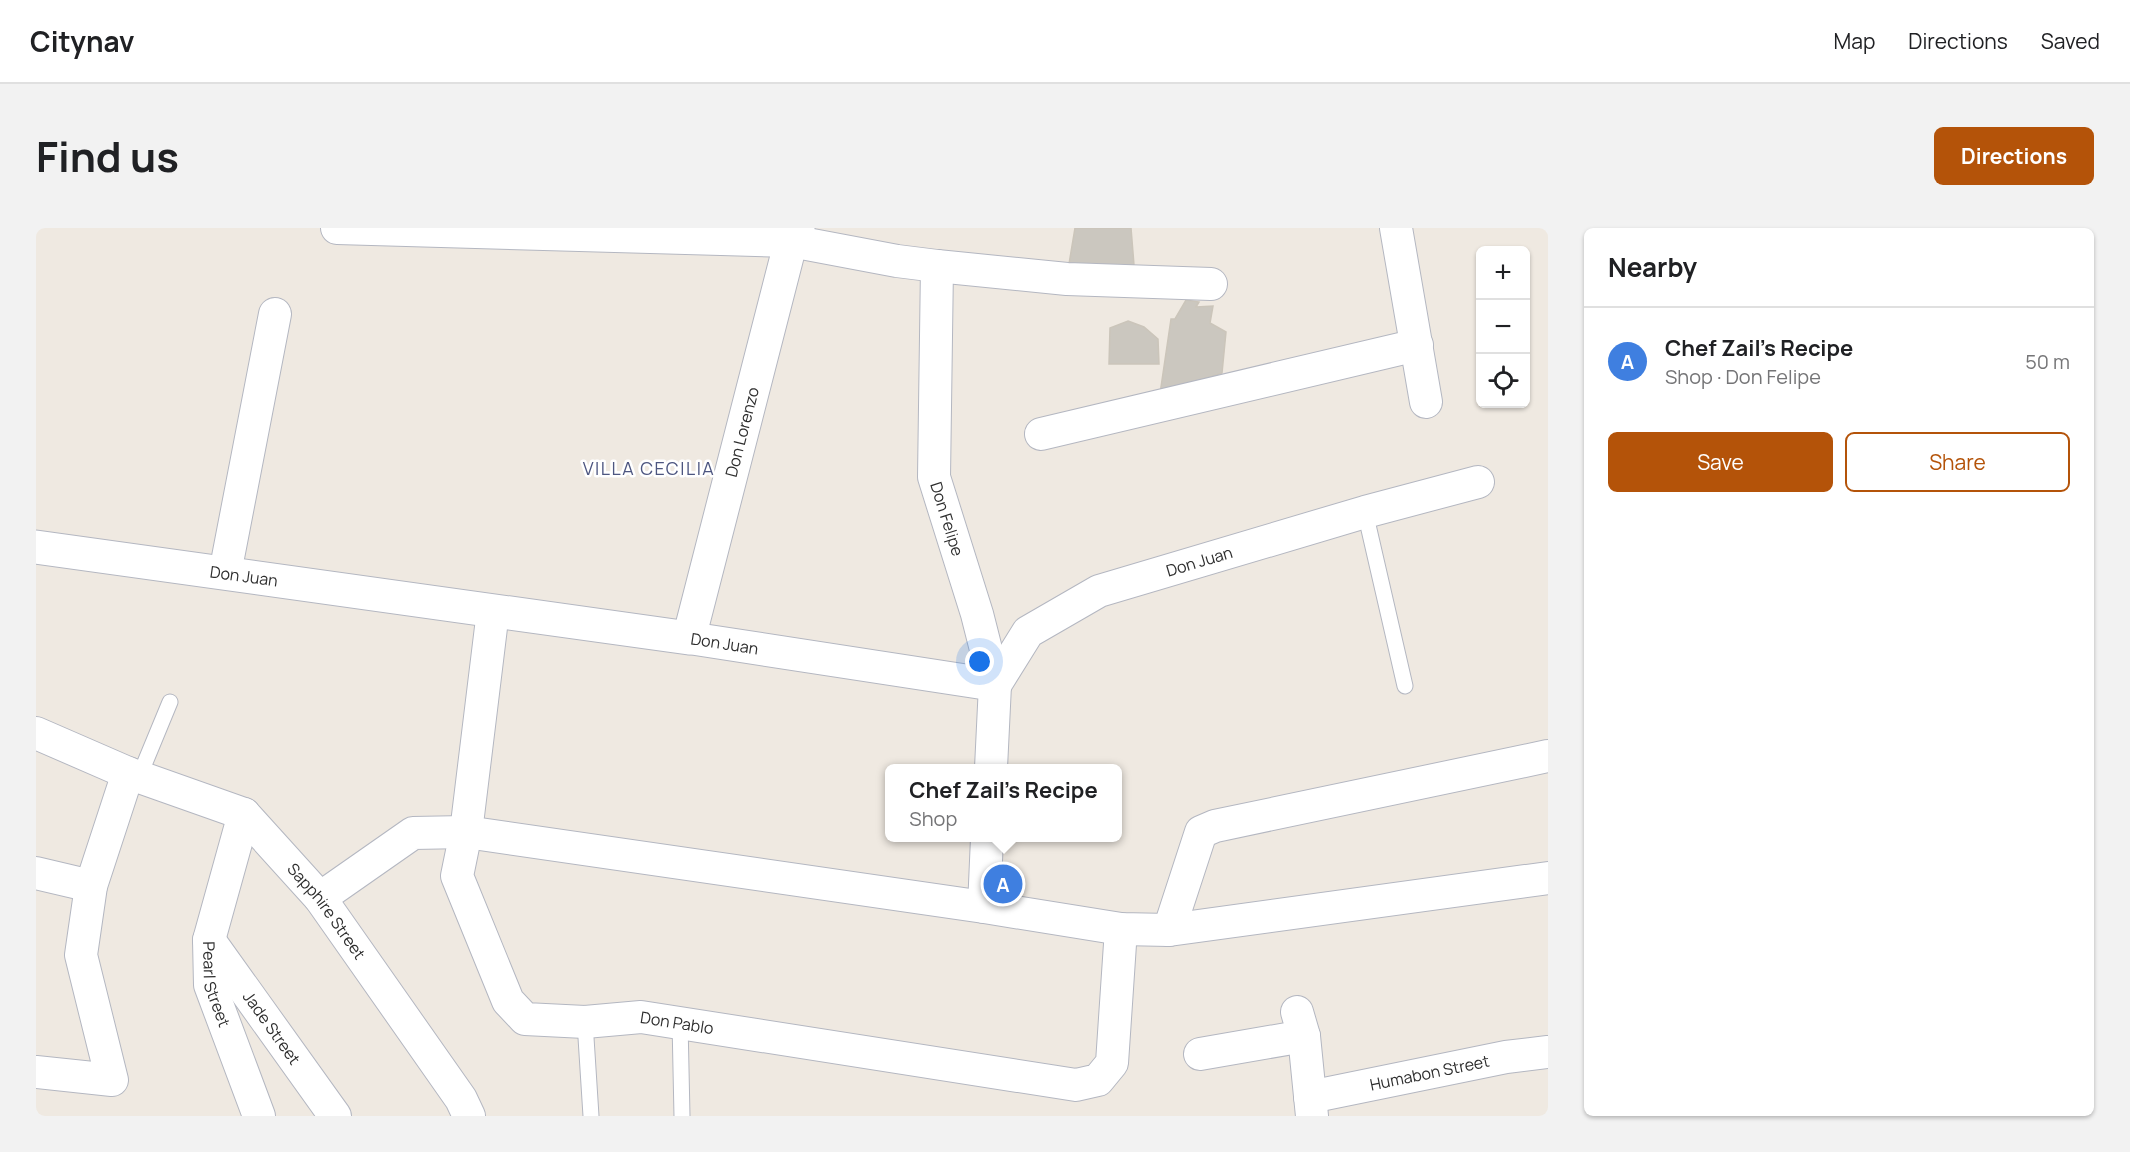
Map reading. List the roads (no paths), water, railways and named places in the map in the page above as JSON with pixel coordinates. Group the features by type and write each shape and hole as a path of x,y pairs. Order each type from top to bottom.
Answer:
{"street":[{"path":"337,228 794,234 897,261 937,266 1067,279 1211,284"},
{"path":"1396,228 1426,402"},
{"name":"Don Lorenzo","path":"689,638 794,234"},
{"name":"Don Felipe","path":"937,266 934,477 977,614 995,685 991,764"},
{"path":"225,573 275,314"},
{"path":"1041,434 1417,345"},
{"name":"Don Juan","path":"36,547 689,638 995,685 1028,632 1099,591 1365,512 1478,482"},
{"name":"Don Pablo","path":"493,611 466,832 457,876 508,1001 525,1019 585,1022 641,1017 1076,1085 1098,1080 1112,1063 1121,929"},
{"name":"Sapphire Street","path":"36,733 134,775 244,814 320,898 461,1099 469,1116"},
{"path":"1169,930 1201,832 1215,826 1548,756"},
{"path":"36,1072 112,1080 81,955 91,885 134,775"},
{"name":"Pearl Street","path":"244,814 209,940 210,985 259,1116"},
{"path":"320,898 413,833 466,832 1121,929 1169,930 1548,878"},
{"path":"984,907 987,842"},
{"path":"36,873 91,885"},
{"name":"Jade Street","path":"209,940 335,1116"},
{"path":"1200,1054 1301,1024 1311,1106"},
{"name":"Humabon Street","path":"1311,1106 1506,1057 1548,1052"}],"lane":[{"path":"1365,512 1405,686"},
{"path":"134,775 170,702"},
{"path":"585,1022 591,1116"},
{"path":"680,1022 682,1116"}],"place":[{"name":"Chef Zail’s Recipe","path":"1003,884"}],"district":[{"name":"VILLA CECILIA","path":"649,468"}]}
